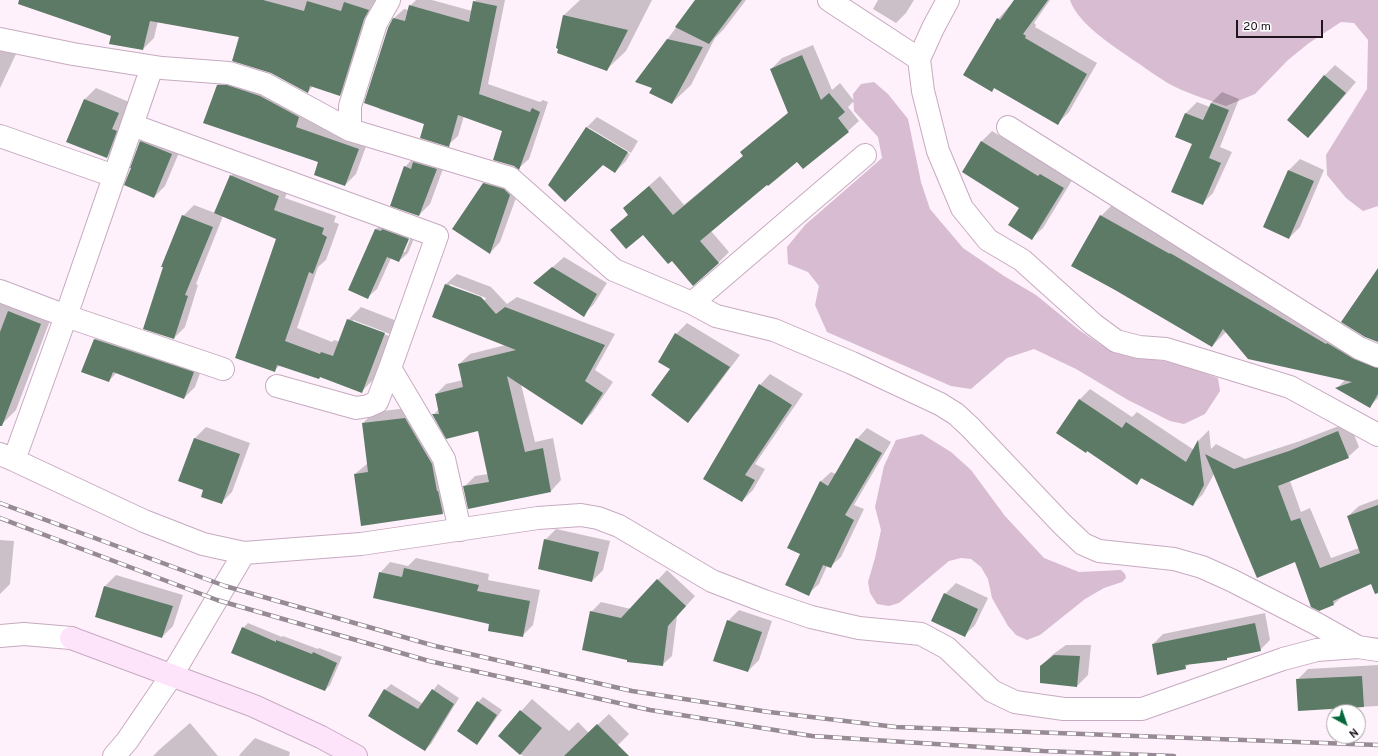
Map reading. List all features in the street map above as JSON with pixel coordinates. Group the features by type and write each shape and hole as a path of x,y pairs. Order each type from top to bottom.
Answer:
{"street":[{"path":"350,130 350,106 376,23 389,0"},
{"path":"829,0 919,59"},
{"path":"948,0 919,59 923,91 938,151 962,208 988,240 1022,260 1046,280 1064,300 1116,341 1139,347 1166,349 1290,387 1378,435"},
{"path":"0,39 73,54 152,67 229,73 265,84 350,130 510,178 614,270 692,302 716,316 774,330 852,362 940,404 956,414 970,426 1065,527 1083,544 1100,551 1174,559 1202,567 1368,648"},
{"path":"152,67 66,316 7,457 144,521 203,544 244,553 361,544 538,518 581,514 598,518 619,526 712,581 811,617 859,628 921,634 947,648 992,691 1015,702 1064,709 1142,709 1283,659 1316,650 1368,648"},
{"path":"132,125 437,236 377,402 368,406 356,408 277,386"},
{"path":"1008,127 1359,348 1378,356"},
{"path":"0,136 114,176"},
{"path":"692,302 865,155"},
{"path":"0,291 66,316 223,370"},
{"path":"390,368 444,459 460,530"},
{"path":"114,756 172,675 244,553"},
{"path":"0,636 24,634 71,638 254,706 322,737 356,756"}],"shaded area":[{"path":"1070,0 1378,0 1378,206 1363,211 1346,198 1327,175 1326,155 1367,89 1368,40 1354,23 1341,22 1309,43 1288,60 1255,94 1226,106 1196,96 1166,82 1111,45 1081,18 1074,9"},
{"path":"874,82 888,94 908,119 921,182 930,209 963,248 1004,276 1036,295 1079,330 1101,345 1131,356 1176,363 1218,378 1220,391 1205,414 1184,424 1170,421 1128,400 1076,369 1034,349 1007,358 971,389 951,386 827,332 815,305 819,286 808,272 788,264 787,247 805,225 882,158 878,137 854,111 853,94 861,84"},
{"path":"922,434 951,452 971,470 1005,516 1044,558 1079,572 1121,570 1125,574 1126,578 1122,582 1104,588 1085,599 1040,635 1027,640 1016,635 1008,626 992,598 988,579 981,567 971,559 961,558 949,561 899,603 889,606 877,604 870,593 868,582 881,530 875,507 884,466 896,440"}],"building":[{"path":"19,0 263,0 304,11 307,1 341,11 344,2 369,10 364,19 340,96 310,86 308,93 271,73 232,61 239,37 150,21 143,50 109,44 111,36 18,4"},
{"path":"695,0 742,0 709,44 675,27"},
{"path":"1014,0 1048,0 1023,34 1026,36 1025,38 1087,74 1058,125 994,88 992,92 963,75 997,18 1000,20"},
{"path":"473,1 497,6 479,94 530,112 532,108 540,112 519,170 514,166 493,160 502,131 458,115 449,147 420,138 424,124 364,103 388,28 393,18 405,21 409,5 469,22"},
{"path":"563,15 628,30 607,71 557,53 558,49 556,48"},
{"path":"667,39 703,47 672,104 649,93 652,88 635,82"},
{"path":"802,55 821,100 829,93 845,112 838,118 849,132 803,169 797,162 700,241 719,263 693,286 672,261 668,264 643,235 626,249 610,230 628,215 623,208 649,186 673,215 743,156 740,152 788,113 770,69"},
{"path":"1324,75 1346,93 1308,138 1287,120"},
{"path":"217,85 227,85 260,96 299,117 296,127 359,149 345,186 314,175 318,162 203,123"},
{"path":"84,99 119,113 112,129 117,131 107,158 66,142"},
{"path":"1211,103 1229,110 1209,158 1221,163 1203,205 1171,192 1192,144 1175,137 1185,113 1203,120"},
{"path":"586,127 628,152 615,173 603,165 565,202 548,185"},
{"path":"140,141 172,154 154,198 124,185"},
{"path":"981,141 1038,176 1040,174 1064,188 1032,240 1008,225 1019,208 962,172"},
{"path":"413,162 437,169 419,216 390,206 404,166 411,169"},
{"path":"1288,170 1314,181 1289,239 1263,227"},
{"path":"230,175 279,196 274,210 324,228 322,234 327,237 313,274 309,272 285,341 320,354 321,352 333,356 347,319 385,333 362,393 320,377 319,379 277,365 275,372 235,358 276,239 214,213"},
{"path":"483,183 504,189 510,195 490,254 452,229"},
{"path":"182,215 213,227 185,295 188,296 174,339 143,329 163,267 161,267"},
{"path":"1100,215 1170,253 1326,344 1327,343 1354,359 1378,368 1378,394 1370,408 1335,388 1352,382 1248,359 1223,329 1212,347 1071,266"},
{"path":"375,229 381,231 382,229 409,239 399,262 387,257 368,299 348,290"},
{"path":"552,267 597,294 584,317 533,283"},
{"path":"1378,268 1378,342 1365,337 1341,322"},
{"path":"445,284 481,297 496,314 505,307 605,345 585,381 603,393 582,425 507,376 525,452 543,448 551,492 468,509 463,486 489,482 478,431 446,439 432,414 439,414 435,394 463,387 458,364 516,350 432,317"},
{"path":"8,311 41,324 2,426 0,426 0,332"},
{"path":"675,333 730,367 688,423 651,395 670,369 658,362"},
{"path":"94,339 194,372 184,399 113,372 109,382 81,372"},
{"path":"759,384 792,405 745,475 755,480 742,502 703,479"},
{"path":"1079,399 1122,428 1126,422 1186,462 1198,440 1204,485 1193,506 1141,478 1137,485 1087,451 1086,453 1056,433"},
{"path":"405,418 432,464 443,514 361,526 354,474 368,472 362,423"},
{"path":"1338,431 1349,458 1278,486 1291,521 1300,518 1320,568 1360,553 1347,516 1378,505 1378,593 1375,594 1371,584 1333,601 1334,605 1319,611 1311,607 1295,562 1257,578 1205,454 1234,469 1289,451"},
{"path":"194,438 240,454 222,504 201,497 203,490 178,481"},
{"path":"856,438 882,453 845,515 854,520 831,568 823,565 809,596 785,585 800,554 787,548 820,481 828,486"},
{"path":"544,539 599,552 592,582 538,569"},
{"path":"404,568 479,585 477,591 530,601 523,637 488,631 489,624 373,598 379,572 402,577"},
{"path":"657,579 686,606 668,626 663,666 627,662 627,660 582,650 590,611 621,618"},
{"path":"104,586 173,606 162,638 95,617"},
{"path":"944,593 978,609 965,637 931,621"},
{"path":"727,620 762,632 748,672 713,661"},
{"path":"1255,623 1261,651 1227,658 1227,660 1185,665 1186,669 1157,675 1152,644"},
{"path":"242,627 276,642 276,640 312,654 313,652 337,663 325,691 231,653"},
{"path":"1054,655 1080,656 1077,687 1040,683 1040,666"},
{"path":"1362,676 1364,704 1326,704 1326,709 1298,711 1296,679"},
{"path":"384,689 418,709 432,689 454,704 425,751 368,716"},
{"path":"477,701 497,715 477,745 457,731"},
{"path":"520,710 542,728 520,755 498,736"},
{"path":"597,724 629,756 564,756"}],"railway":[{"path":"0,503 225,586 435,646 632,691 769,712 896,727 1378,745"},
{"path":"0,518 217,600 429,661 650,710 812,736 1043,751 1174,756"}]}
